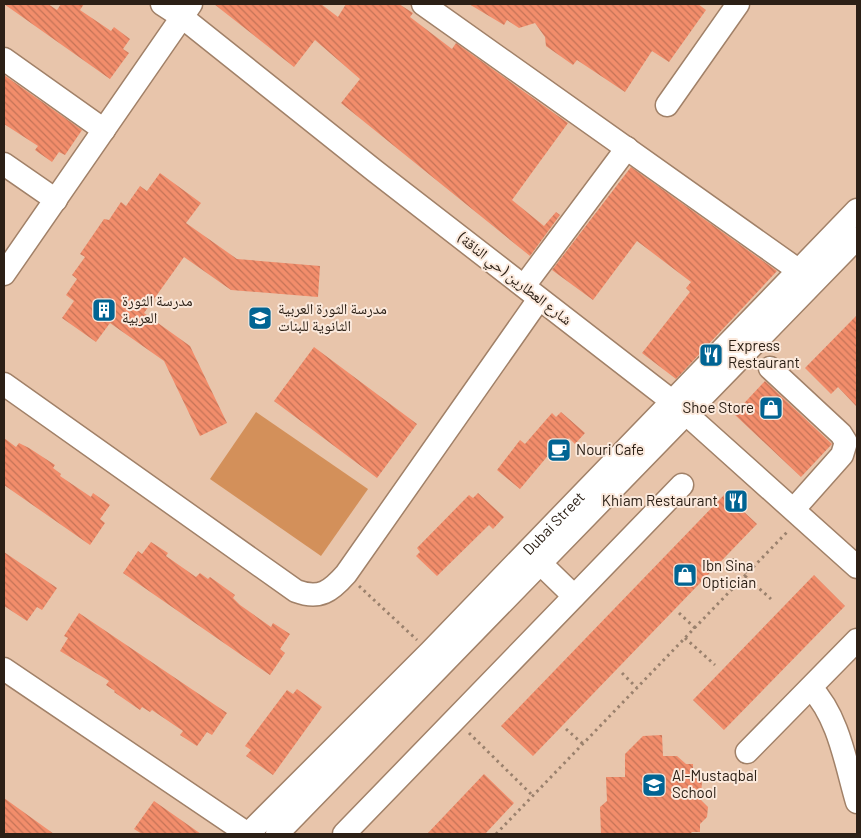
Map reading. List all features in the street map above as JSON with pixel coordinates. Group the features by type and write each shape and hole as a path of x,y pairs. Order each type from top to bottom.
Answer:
{"street":[{"name":"شارع العطارين (حي الناقة)","path":"162,4 186,10 531,292 680,408 857,567"},
{"path":"423,4 798,270"},
{"path":"667,105 738,4"},
{"path":"4,274 186,10"},
{"path":"4,59 104,130"},
{"path":"4,384 296,591 308,595 331,590 346,574 627,148"},
{"path":"4,164 56,200"},
{"name":"Dubai Street","path":"278,834 542,564 680,408 798,270 857,210"},
{"name":"Dubai Street","path":"248,834 430,652 680,408 853,249"},
{"path":"770,368 841,434 846,442 842,456 798,512"},
{"path":"344,834 682,485"},
{"path":"542,564 574,596"},
{"path":"747,752 857,640"},
{"path":"4,668 248,834"},
{"path":"810,688 820,697 832,720 857,802"}],"path":[{"path":"496,834 746,575 798,512"},
{"path":"732,559 771,599"},
{"path":"346,574 430,652"},
{"path":"679,613 695,628"},
{"path":"685,638 716,665"},
{"path":"622,673 637,688"},
{"path":"455,719 533,796"},
{"path":"566,729 583,744"}],"shaded area":[{"path":"256,412 368,489 321,556 210,479"}],"building":[{"path":"4,4 48,4 57,10 61,4 84,4 80,10 111,31 114,27 130,39 123,49 129,53 110,79"},
{"path":"214,4 321,4 338,17 346,4 399,4 413,13 410,17 452,49 456,43 568,123 512,200 544,226 556,212 560,215 530,256 341,103 360,79 315,40 294,67"},
{"path":"469,4 698,4 706,10 669,62 652,51 625,92 577,60 573,65 546,46 545,37 535,23 519,28 507,20 504,25"},
{"path":"4,75 82,130 65,155 59,152 52,162 35,150 38,146 4,124"},
{"path":"631,167 777,271 676,379 642,353 690,292 686,288 691,282 637,241 593,300 552,270"},
{"name":"مدرسة الثورة العربية","path":"160,173 201,203 186,223 237,259 320,266 318,297 231,290 184,257 144,313 190,346 227,423 200,436 164,361 110,323 96,342 62,318 74,301 66,295 77,279 72,275 85,257 80,254 104,219 109,220 121,202 126,206 140,186 147,191"},
{"path":"857,315 857,407 838,387 831,394 805,368"},
{"path":"314,347 417,424 377,478 274,401"},
{"path":"765,381 832,444 801,477 734,414"},
{"path":"561,412 585,433 575,444 569,438 555,455 551,452 520,489 497,470 520,440 525,444 552,413 556,417"},
{"path":"4,438 16,447 19,443 29,448 55,465 53,468 61,474 60,476 91,497 93,493 110,505 100,519 105,523 90,545 4,485"},
{"path":"478,493 504,517 493,529 489,525 437,576 416,556 420,552 417,548 469,495 473,498"},
{"path":"725,494 757,524 533,756 501,726"},
{"path":"151,542 168,553 166,556 196,577 200,573 208,579 210,577 235,595 233,598 240,605 271,627 273,623 290,634 280,649 285,653 270,675 123,573 138,551 142,554"},
{"path":"4,552 57,588 42,610 37,607 27,621 4,606"},
{"path":"814,575 845,606 724,730 693,700"},
{"path":"79,613 227,713 212,735 207,732 197,746 180,735 183,731 152,710 150,712 142,707 140,710 106,685 109,681 60,651 68,638 64,636"},
{"path":"297,689 322,707 273,775 246,756 251,750 245,746 287,690 293,694"},
{"name":"Al-Mustaqbal School","path":"662,735 663,756 677,756 686,764 693,764 693,771 702,779 701,800 708,807 707,817 700,824 700,832 692,832 690,834 601,834 600,807 607,801 606,777 625,777 625,754 643,736"},
{"path":"484,774 514,803 485,834 427,834"},
{"path":"4,798 54,834 4,834"},
{"path":"154,801 201,834 142,834 134,829"}],"place":[{"name":"مدرسة الثورة العربية","path":"104,310"},
{"name":"مدرسة الثورة العربية الثانوية للبنات","path":"260,318"},
{"name":"Express Restaurant","path":"711,355"},
{"name":"Shoe Store","path":"771,408"},
{"name":"Nouri Cafe","path":"559,450"},
{"name":"Khiam Restaurant","path":"736,501"},
{"name":"Ibn Sina Optician","path":"685,575"},
{"name":"Al-Mustaqbal School","path":"654,785"}]}
